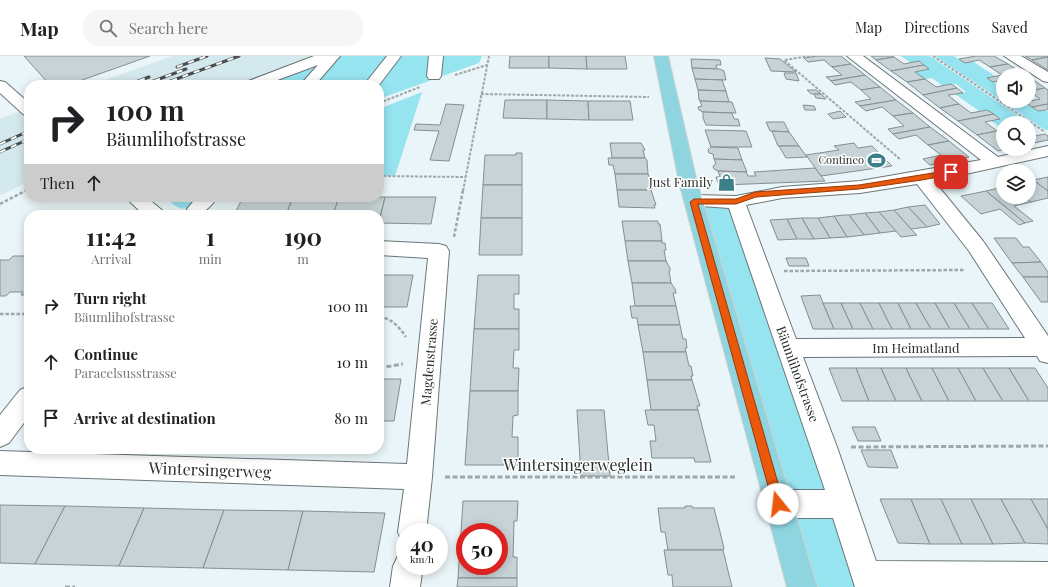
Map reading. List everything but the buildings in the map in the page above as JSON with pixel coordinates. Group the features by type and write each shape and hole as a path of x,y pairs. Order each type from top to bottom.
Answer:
{"main road":[{"path":"661,56 694,202 802,587"}],"street":[{"path":"264,80 327,56"},
{"path":"311,80 333,56"},
{"path":"375,80 394,56"},
{"path":"434,76 436,56"},
{"path":"854,56 995,162"},
{"path":"1011,56 1048,78"},
{"path":"0,85 24,107"},
{"path":"694,202 736,202 755,195 822,191 922,178 995,162 1047,142"},
{"name":"Im Heimatland","path":"922,178 959,223 994,270 1046,350"},
{"path":"140,202 150,210"},
{"name":"Bäumlihofstrasse","path":"736,202 824,447 868,581"},
{"path":"384,248 439,251"},
{"name":"Magdenstrasse","path":"413,523 420,477 439,251"},
{"name":"Im Heimatland","path":"788,348 1046,350"},
{"path":"0,435 24,403"},
{"name":"Wintersingerweg","path":"0,463 420,477"},
{"path":"778,504 843,504"},
{"path":"405,587 407,575"},
{"path":"868,581 1048,577"}],"path":[{"path":"439,251 453,244 489,56"},
{"path":"810,56 784,60 905,164"},
{"path":"933,56 1047,142"},
{"path":"481,94 650,97"},
{"path":"384,176 465,177"},
{"path":"0,204 24,192"},
{"path":"761,271 994,270"},
{"path":"0,314 24,314"},
{"path":"824,447 1048,446"},
{"name":"Wintersingerweglein","path":"420,477 737,477"},
{"path":"66,587 75,587"}],"shaded area":[{"path":"172,56 318,56 256,80 106,80"},
{"path":"332,56 482,56 479,63 384,97 384,80 267,80"},
{"path":"901,56 930,56 996,101 996,108 1007,108 1019,116 997,116 987,110 979,111 955,94 966,92 956,84 943,86 932,78 925,79 915,72 929,69 919,61 911,63"},
{"path":"935,56 954,56 965,63 972,61 995,76 988,78 996,84 996,97"},
{"path":"422,92 395,176 384,175 384,107"},
{"path":"1012,108 1033,108 1038,111 1048,111 1048,130 1045,130 1036,124 1036,116 1024,116"},
{"path":"24,110 24,184 0,196 0,119"},
{"path":"996,119 996,124 991,121"},
{"path":"694,201 736,202 870,587 802,587"},
{"path":"170,202 198,202 185,209"}],"railway":[{"path":"177,67 207,56"},
{"path":"174,80 239,56"},
{"path":"156,80 186,69"},
{"path":"141,80 149,77"},
{"path":"0,144 24,133"},
{"path":"0,152 24,141"}],"place":[{"name":"Contineo","path":"877,160"},
{"name":"Just Family","path":"726,182"}],"route":[{"path":"778,504 694,202 736,202 755,195 859,187 922,178 951,172"}]}
